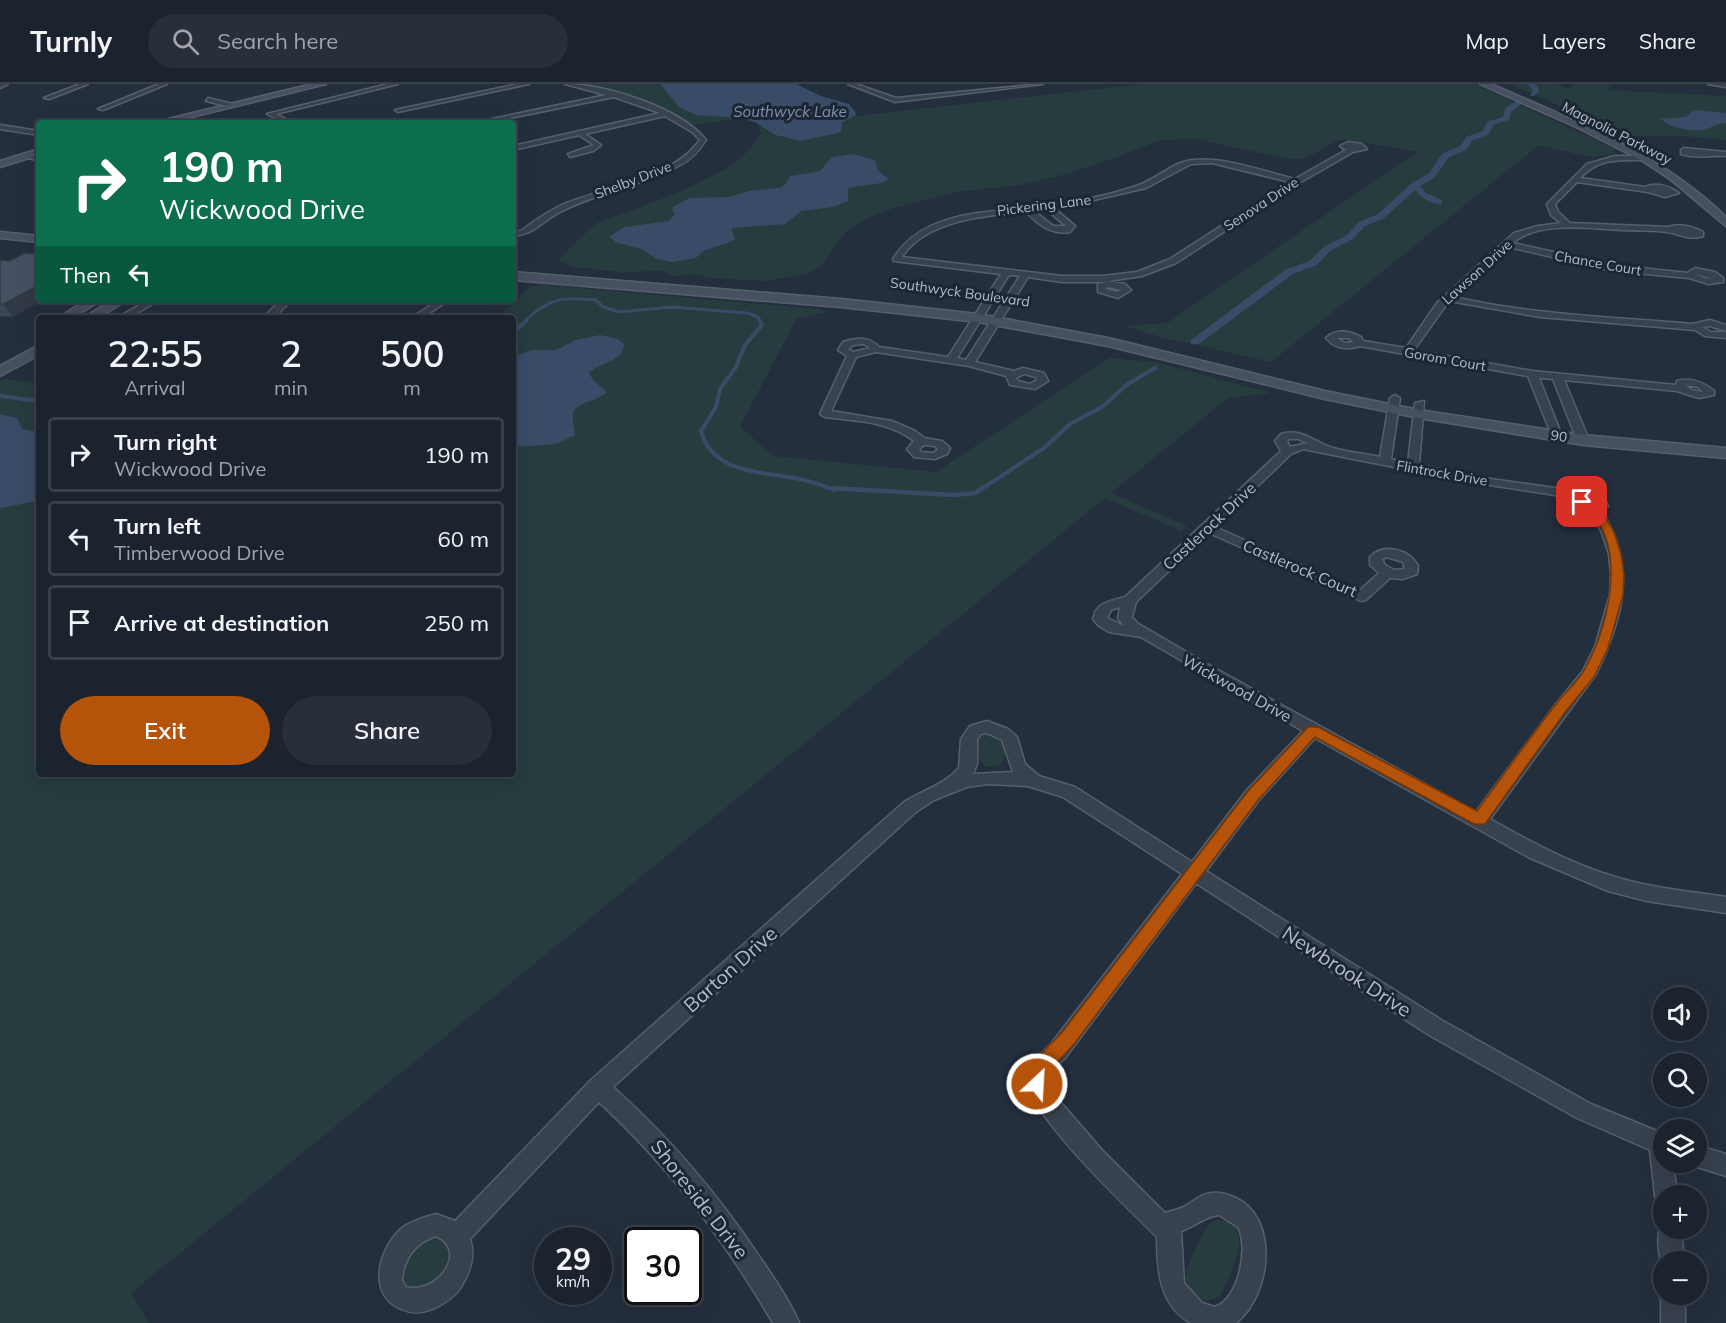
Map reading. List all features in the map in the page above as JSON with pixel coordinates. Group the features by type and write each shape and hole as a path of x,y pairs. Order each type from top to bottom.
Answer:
{"street":[{"path":"0,86 4,84"},
{"path":"47,98 85,84"},
{"path":"101,109 164,84"},
{"path":"295,84 306,87"},
{"path":"168,120 322,84"},
{"path":"283,120 270,114 395,84"},
{"path":"398,110 526,84"},
{"name":"Shelby Drive","path":"516,233 522,234 564,206 656,174 693,153 703,140 699,132 664,114 615,94 568,84"},
{"path":"851,84 895,100 1040,84"},
{"path":"978,84 993,89"},
{"name":"Magnolia Parkway","path":"1484,84 1644,158 1692,190 1726,223"},
{"name":"Magnolia Parkway","path":"1499,84 1662,158 1687,174"},
{"path":"1711,84 1726,85"},
{"path":"490,120 615,94"},
{"path":"208,100 231,105"},
{"path":"516,147 664,114"},
{"path":"0,127 36,133"},
{"path":"570,155 591,150 598,145 578,132"},
{"name":"Senova Drive","path":"1025,276 1105,281 1139,274 1173,261 1296,181 1351,150"},
{"path":"0,164 36,153"},
{"path":"1704,153 1726,154"},
{"path":"28,156 36,158"},
{"path":"1568,225 1554,213 1551,204 1588,169 1638,162 1644,158 1662,158"},
{"name":"Pickering Lane","path":"1007,272 897,259 902,250 919,236 948,222 985,213 1049,208 1134,189 1190,162 1200,160 1296,181"},
{"path":"1575,179 1649,190"},
{"path":"1028,210 1053,230 1067,230 1071,226 1049,208"},
{"name":"Lawson Drive","path":"1408,352 1422,327 1447,298 1506,244 1525,231 1568,225 1672,230"},
{"path":"0,226 36,229"},
{"path":"0,235 36,239"},
{"name":"Chance Court","path":"1506,244 1594,265 1691,276"},
{"name":"Southwyck Boulevard","path":"516,267 842,303 980,314 1394,404"},
{"path":"951,360 1007,272 1025,276 969,363"},
{"name":"Southwyck Boulevard","path":"516,276 597,278"},
{"path":"1447,298 1495,310 1696,327 1707,333 1726,335"},
{"path":"69,315 90,303"},
{"path":"95,315 115,303"},
{"path":"128,315 150,303"},
{"path":"271,315 281,306 280,303"},
{"path":"421,315 440,303"},
{"path":"1696,327 1697,323 1705,322 1726,328"},
{"path":"0,372 36,341"},
{"path":"852,356 843,350 846,344 851,342 870,343 876,349"},
{"name":"Gorom Court","path":"1359,344 1558,378 1680,388"},
{"path":"921,441 912,432 896,425 825,414 852,356 863,350 876,349 969,363 1012,374"},
{"path":"1532,374 1554,430"},
{"path":"1558,378 1581,433"},
{"path":"1385,462 1394,404"},
{"name":"90","path":"1394,404 1554,430 1726,453"},
{"path":"1413,468 1419,408"},
{"name":"90","path":"1581,433 1726,440"},
{"path":"1287,452 1281,441 1285,436 1291,435 1302,436 1322,448"},
{"name":"Flintrock Drive","path":"1302,446 1563,494 1588,506"},
{"name":"Castlerock Drive","path":"1100,619 1101,612 1106,607 1130,600 1287,452 1302,446"},
{"path":"1563,494 1571,490 1593,495 1599,498 1602,506 1588,506"},
{"path":"1480,820 1561,708 1589,674 1602,648 1617,595 1618,574 1608,532 1598,513 1588,506"},
{"name":"Castlerock Court","path":"1208,528 1361,597 1387,573"},
{"name":"Wickwood Drive","path":"1130,600 1125,618 1144,634 1534,852 1608,883 1647,893 1726,905"},
{"name":"Wickwood Drive","path":"1100,619 1114,630 1144,634"},
{"path":"954,784 967,770 969,759 967,740 970,734 974,730 988,727 1002,731 1009,737 1018,767 1040,783"},
{"path":"1168,1232 1172,1222 1192,1216 1204,1205 1219,1204 1234,1209 1247,1220 1255,1240 1254,1260 1246,1287 1235,1308 1222,1319 1208,1320 1192,1313 1179,1300 1171,1282 1168,1232 1094,1158 1042,1096 1037,1084 1042,1064 1065,1042 1254,795 1313,730"},
{"name":"Barton Drive","path":"458,1235 598,1087 910,807 931,794 973,779 996,777 1040,783"},
{"name":"Newbrook Drive","path":"1040,783 1069,792 1095,807 1436,1028 1584,1111 1653,1141"},
{"name":"Shoreside Drive","path":"598,1087 645,1130 694,1184 742,1250 787,1323"},
{"path":"1707,1159 1726,1165"},
{"path":"1673,1305 1673,1323"}],"green space":[{"path":"579,84 660,84 679,107 741,118 695,125 622,94"},
{"path":"1142,84 1475,84 1617,150 1613,151 1615,154 1590,157 1539,145 1271,362 1164,338 1125,326 1167,323 1417,152 1339,140 1304,159 1287,159 1196,139 1160,140 1070,173 1021,185 957,192 887,210 864,220 847,231 820,268 805,274 764,281 711,278 696,274 674,276 662,271 621,272 572,267 558,260 595,224 680,192 728,168 747,152 761,134 759,125 773,134 800,140 838,133 842,122 855,116"},
{"path":"1509,84 1556,84 1568,89 1575,84 1613,84 1606,90 1726,96 1726,140 1684,136 1632,136 1598,124"},
{"path":"545,285 819,309 828,312 796,319 740,427 774,456 936,472 1109,358 1156,362 1271,393 1228,398 1111,493 1187,526 1181,531 1105,498 131,1293 149,1323 0,1323 0,382 5,379 36,383 36,777 516,777 516,315 500,315 513,303 516,303 516,300 531,286"},
{"path":"989,733 1003,740 1005,756 1001,764 997,766 985,766 977,756 977,738"},
{"path":"1215,1220 1229,1223 1236,1230 1239,1240 1238,1251 1219,1297 1205,1301 1189,1288 1186,1275 1197,1245 1206,1229"},
{"path":"420,1228 461,1245 438,1289 399,1289 395,1257"}],"water":[{"name":"Southwyck Lake","path":"660,84 796,84 821,96 849,104 856,113 855,116 842,122 841,131 838,133 801,141 775,135 755,122 741,118 696,115 679,107"},
{"path":"1694,110 1726,113 1726,123 1703,130 1693,130 1675,127 1661,119 1686,117"},
{"path":"853,154 875,160 878,170 888,179 882,183 852,187 848,189 848,201 833,207 801,211 785,224 731,228 735,239 733,241 703,251 696,258 673,262 657,259 641,249 616,242 609,237 624,227 669,221 675,214 672,210 674,206 690,198 729,197 749,191 780,188 786,184 790,176 820,171 832,157"},
{"path":"600,335 618,339 624,344 620,355 589,373 593,380 607,392 575,410 573,419 575,435 556,444 516,447 516,356 531,350 556,350 576,340"},
{"path":"0,414 17,418 22,429 36,431 36,503 0,508"}],"building":[{"path":"25,253 36,254 36,287 0,304 0,260 10,261"}],"waterway":[{"path":"1531,84 1537,91 1532,95"},
{"path":"1415,185 1432,175 1446,155 1463,148 1469,139 1486,132 1490,124 1506,118 1508,111 1519,103"},
{"path":"1195,342 1289,272 1313,263 1327,249 1350,237 1362,224 1381,216 1415,185"},
{"path":"1415,185 1423,195 1439,202"},
{"path":"525,321 542,307 566,299 596,300 603,307 620,312 672,307 747,313 758,317 760,321"},
{"path":"516,330 527,320"},
{"path":"759,320 762,325 745,345 736,367 720,389 716,407 701,431 707,445 716,456 741,469 804,480 835,490"},
{"path":"980,490 1044,448 1070,424 1102,407 1128,384 1155,368"},
{"path":"0,396 36,401"},
{"path":"830,488 954,495 975,493 982,488"}],"route":[{"path":"1037,1084 1042,1064 1058,1051 1254,795 1313,730 1480,820 1561,708 1589,674 1602,648 1617,595 1618,574 1608,532 1598,513 1582,502"}]}
